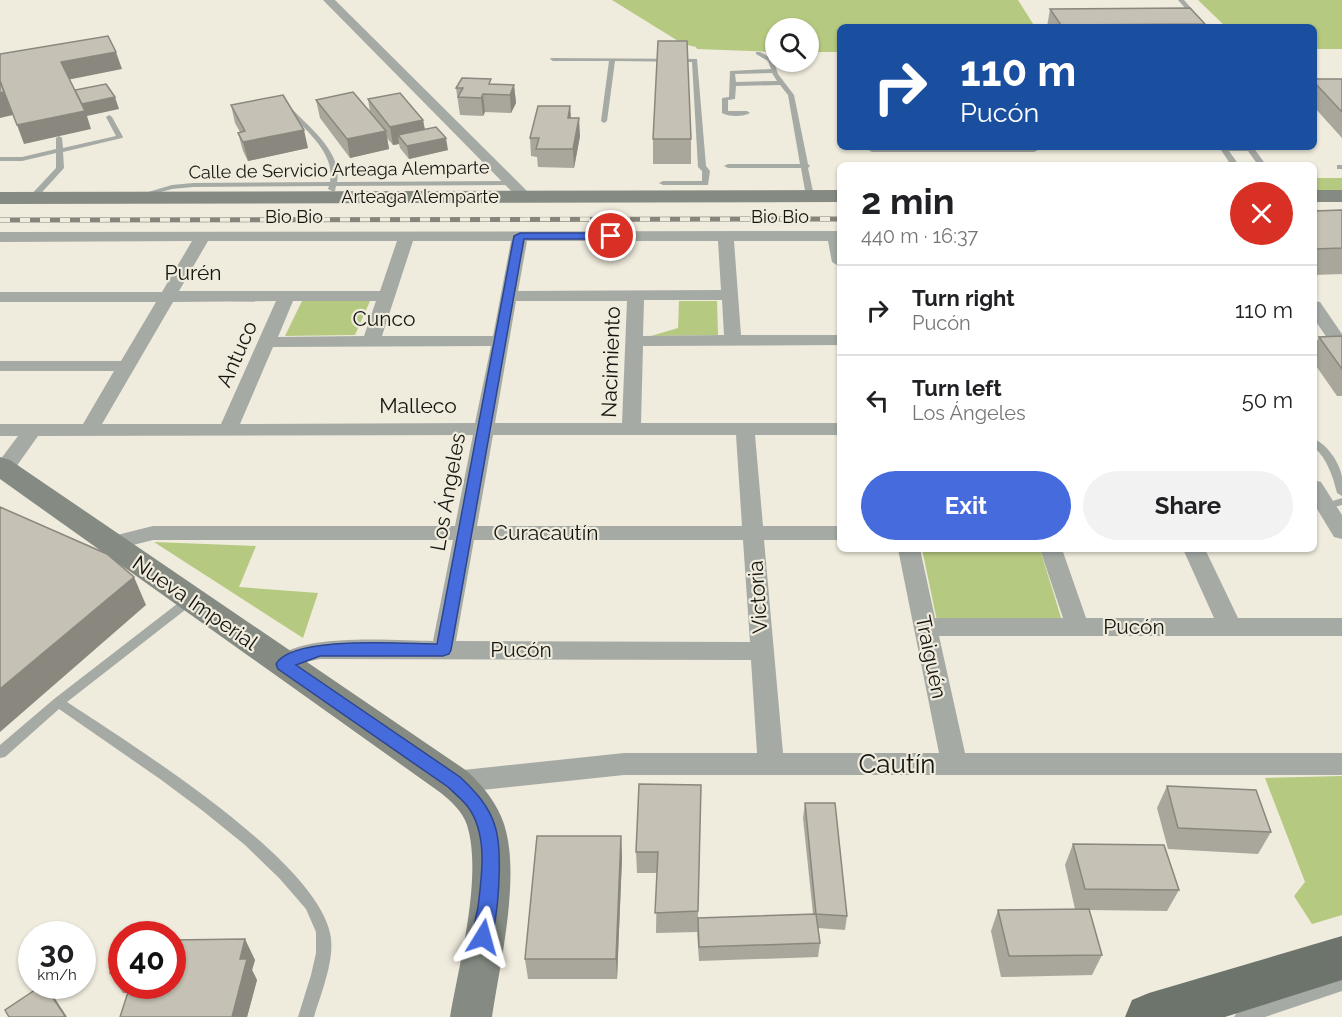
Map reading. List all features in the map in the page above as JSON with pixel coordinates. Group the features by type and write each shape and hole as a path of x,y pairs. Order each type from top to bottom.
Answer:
{"main road":[{"name":"Arteaga Alemparte","path":"0,198 133,198 332,191 525,197 684,190 837,196"},
{"path":"1317,196 1342,196"},
{"name":"Nueva Imperial","path":"2,468 454,782 474,802 482,814 490,839 488,897 471,1017"},
{"path":"1149,1017 1342,958"}],"street":[{"path":"329,0 525,197"},
{"name":"Los Ángeles","path":"443,650 520,236"},
{"path":"726,236 733,341"},
{"name":"Bio Bio","path":"0,237 837,236"},
{"path":"90,430 203,237"},
{"path":"371,342 406,237"},
{"path":"509,296 730,295"},
{"name":"Antuco","path":"228,430 287,296"},
{"name":"Purén","path":"0,297 386,296"},
{"name":"Nacimiento","path":"631,430 636,296"},
{"path":"1317,310 1340,341"},
{"path":"634,341 837,340"},
{"name":"Cunco","path":"267,342 500,341"},
{"path":"1317,341 1340,341"},
{"path":"0,366 127,366"},
{"name":"Malleco","path":"0,430 837,429"},
{"path":"2,468 32,430"},
{"name":"Victoria","path":"746,430 771,764"},
{"path":"1317,489 1337,500 1342,532"},
{"name":"Curacautín","path":"110,544 153,533 837,533"},
{"name":"Traiguén","path":"910,552 954,764"},
{"path":"1052,552 1077,627"},
{"path":"1195,552 1230,627"},
{"name":"Pucón","path":"925,627 1342,627"},
{"name":"Pucón","path":"284,664 299,655 320,650 762,651"},
{"name":"Cautín","path":"454,782 624,764 1342,764"}],"lane":[{"path":"1181,0 1202,24"},
{"path":"758,53 765,57"},
{"path":"552,59 695,60 702,167 706,171 705,183 684,190 663,183"},
{"path":"604,121 612,60"},
{"path":"747,113 725,113 725,98 732,99 734,84 732,72 765,71"},
{"path":"776,72 791,95 810,196"},
{"path":"734,84 782,83"},
{"path":"289,109 330,157 336,168 332,191"},
{"path":"0,159 22,159 120,137 109,117"},
{"path":"32,198 60,168 59,138"},
{"path":"872,150 1034,150"},
{"path":"1251,150 1260,162"},
{"path":"728,166 806,166"},
{"name":"Calle de Servicio Arteaga Alemparte","path":"332,191 510,183"},
{"path":"1317,444 1332,463 1337,500"},
{"path":"0,753 58,702 190,600"},
{"path":"58,702 229,823 296,886 314,909 323,931 324,948 306,1017"},
{"path":"1242,1017 1342,984"}],"green space":[{"path":"612,0 1018,0 1033,24 837,24 837,52 819,52 819,18 765,18 765,52 697,49 683,44"},
{"path":"1198,0 1342,0 1342,49 1317,49 1317,24 1223,24"},
{"path":"1317,178 1342,178 1342,191 1317,191"},
{"path":"302,301 370,301 355,335 285,336"},
{"path":"679,301 717,301 718,335 651,336 678,328"},
{"path":"154,542 256,546 239,587 318,593 303,638"},
{"path":"923,552 1041,552 1062,621 937,621"},
{"path":"1342,776 1342,915 1312,924 1294,896 1305,882 1265,778"}],"building":[{"path":"1190,8 1205,24 1060,24 1050,9"},
{"path":"108,36 116,52 61,62 85,111 17,125 0,81 0,54"},
{"path":"658,41 687,41 691,139 653,139"},
{"path":"462,78 491,79 489,84 514,85 510,95 483,94 481,98 458,97 463,88 456,88"},
{"path":"1317,79 1342,79 1342,112 1317,85"},
{"path":"0,81 4,92 0,93"},
{"path":"106,84 115,97 82,104 75,90"},
{"path":"353,92 386,131 347,139 316,100"},
{"path":"400,93 423,120 390,127 368,99"},
{"path":"283,95 304,130 243,142 238,133 245,131 231,105"},
{"path":"538,106 570,106 568,118 579,118 573,149 536,149 539,138 530,138"},
{"path":"436,127 446,138 407,146 398,135"},
{"path":"1342,210 1342,248 1317,249 1317,211"},
{"path":"1342,336 1342,369 1319,337"},
{"path":"0,507 107,554 134,577 0,689"},
{"path":"639,784 701,785 698,911 655,913 658,852 636,852"},
{"path":"1167,786 1256,790 1271,832 1178,828"},
{"path":"805,803 835,803 847,916 816,914"},
{"path":"537,836 621,836 616,959 525,959"},
{"path":"1073,844 1164,845 1179,890 1085,889"},
{"path":"1089,909 1102,955 1009,956 998,910"},
{"path":"816,914 820,943 699,947 698,918"},
{"path":"245,939 240,959 247,959 232,1017 120,1017 126,999 186,999 186,940"},
{"path":"22,999 54,999 65,1016 9,1017 5,1010"}],"railway":[{"path":"0,220 837,219"}],"route":[{"path":"483,937 491,852 487,826 474,802 454,782 284,664 299,655 320,650 443,650 520,236 611,236"}]}
